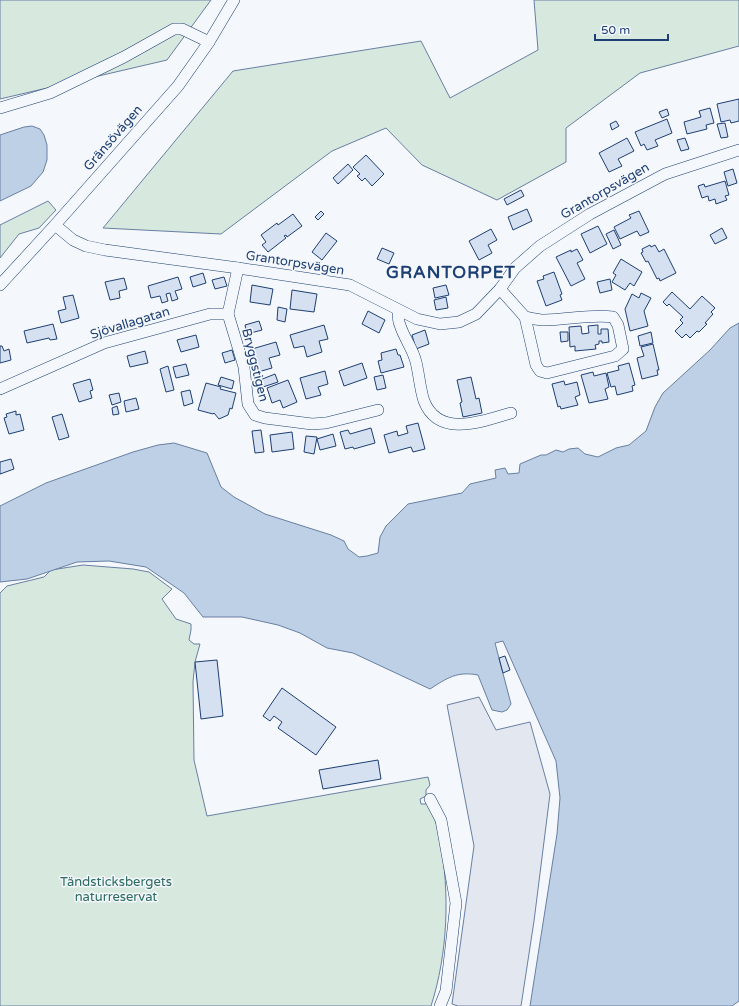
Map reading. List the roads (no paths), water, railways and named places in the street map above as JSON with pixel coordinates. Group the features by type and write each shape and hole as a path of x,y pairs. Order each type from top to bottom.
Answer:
{"street":[{"name":"Gränsövägen","path":"0,285 178,86 209,42 234,0"},
{"path":"0,108 50,93 124,57 174,29 182,28 209,42"},
{"name":"Grantorpsvägen","path":"55,225 73,240 86,246 120,253 238,268 350,285 418,319 440,324 459,322 476,314 500,289 516,268 540,246 590,214 665,174 739,150"},
{"name":"Bryggstigen","path":"238,268 228,314 244,367 248,404 255,415 265,418 312,424 326,423 378,410"},
{"path":"500,289 525,317 536,365 540,371 547,373 576,367 615,356 623,349 618,325 613,317 577,317 543,320 525,317"},
{"path":"398,310 400,326 416,360 424,400 429,412 443,421 457,425 468,425 511,413"},
{"name":"Sjövallagatan","path":"0,389 104,343 210,314 228,314"},
{"path":"430,799 441,820 456,903 446,991 440,1006"}],"water":[{"path":"32,126 40,129 44,135 47,145 47,160 43,172 31,186 0,201 0,135 24,127"},
{"path":"739,323 739,1001 732,1006 530,1006 557,834 560,798 556,761 503,641 495,643 511,704 507,710 502,712 492,710 478,675 464,674 452,676 430,689 353,653 327,648 300,633 278,625 242,617 203,617 184,593 146,567 109,561 77,562 27,579 0,582 0,506 46,483 133,452 158,445 174,443 207,453 221,487 234,497 265,514 331,535 344,541 348,549 359,557 378,553 380,537 386,526 408,504 462,493 470,484 496,478 495,470 505,468 508,474 519,473 520,464 556,450 563,452 569,449 578,448 585,454 598,457 616,448 629,445 646,431 655,407 663,393 710,350 730,328"}],"district":[{"name":"GRANTORPET","path":"451,272"}],"park label":[{"name":"Tändsticksbergets naturreservat","path":"116,890"}]}
